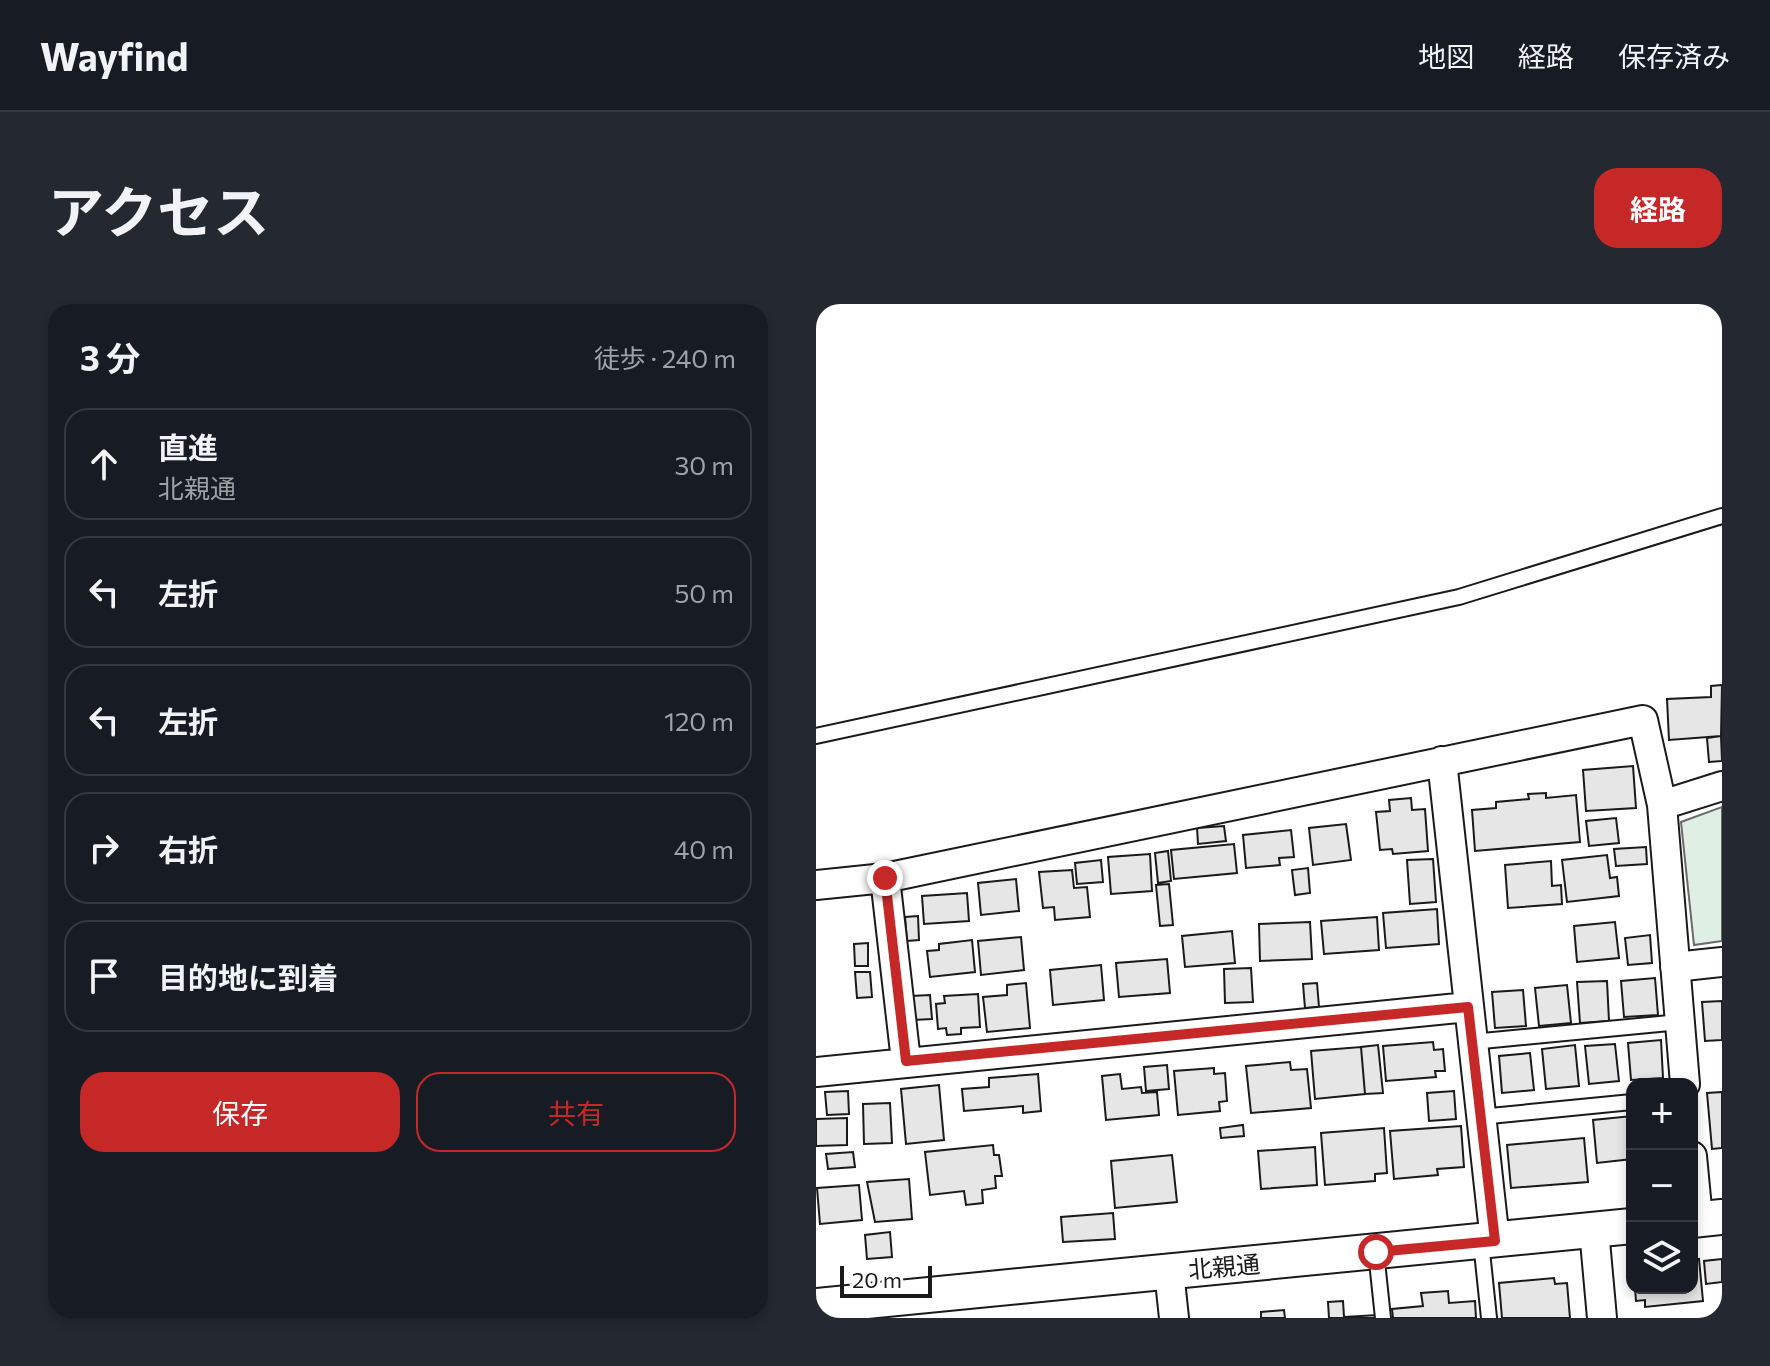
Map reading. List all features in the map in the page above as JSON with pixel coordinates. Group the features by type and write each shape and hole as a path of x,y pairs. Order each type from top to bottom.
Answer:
{"street":[{"path":"816,885 885,878 1643,720 1662,805 1685,1078"},
{"path":"1442,761 1472,1042 1488,1241"},
{"path":"1662,805 1722,786"},
{"path":"885,878 906,1061"},
{"path":"1675,967 1722,962"},
{"path":"816,1072 1468,1007"},
{"path":"1698,1188 1704,1219"},
{"name":"北親通","path":"816,1306 1626,1227"},
{"path":"1594,1230 1602,1318"},
{"path":"1169,1271 1174,1318"}],"lane":[{"path":"816,736 1459,597 1722,516"},
{"path":"1472,1042 1680,1022"},
{"path":"1479,1117 1626,1103"},
{"path":"1488,1241 1489,1318"},
{"path":"1376,1252 1383,1318"}],"green space":[{"path":"1722,807 1722,941 1694,945 1681,822"}],"building":[{"path":"1722,685 1721,736 1669,740 1667,699 1711,697 1711,686"},
{"path":"1721,736 1722,761 1709,762 1707,738"},
{"path":"1633,766 1636,808 1586,811 1583,770"},
{"path":"1546,793 1546,798 1576,795 1580,842 1475,851 1472,810 1496,808 1496,802 1529,799 1528,794"},
{"path":"1411,798 1412,810 1425,809 1428,851 1393,854 1392,849 1380,850 1376,812 1390,811 1389,800"},
{"path":"1616,818 1619,843 1589,846 1586,821"},
{"path":"1346,824 1351,860 1313,865 1309,828"},
{"path":"1224,826 1226,841 1198,844 1197,828"},
{"path":"1291,830 1294,857 1279,858 1280,865 1246,868 1243,835"},
{"path":"1234,844 1237,873 1174,879 1171,850"},
{"path":"1646,847 1647,864 1616,866 1614,849"},
{"path":"1168,851 1171,881 1158,883 1155,853"},
{"path":"1150,854 1152,891 1111,894 1108,857"},
{"path":"1607,855 1610,878 1617,877 1619,896 1567,902 1562,860"},
{"path":"1433,859 1436,902 1410,904 1407,860"},
{"path":"1101,860 1103,882 1077,884 1075,863"},
{"path":"1551,861 1552,886 1561,885 1562,904 1508,908 1505,865"},
{"path":"1308,868 1310,893 1295,895 1292,870"},
{"path":"1072,870 1074,888 1087,887 1090,917 1055,920 1054,907 1043,908 1039,872"},
{"path":"1016,879 1019,911 981,915 978,883"},
{"path":"1169,884 1173,925 1160,926 1156,885"},
{"path":"967,893 969,921 924,924 922,896"},
{"path":"1437,909 1439,944 1386,948 1383,913"},
{"path":"918,916 919,940 907,941 905,917"},
{"path":"1377,917 1379,950 1324,954 1321,921"},
{"path":"1310,922 1312,959 1260,961 1259,924"},
{"path":"1615,922 1619,958 1577,962 1574,926"},
{"path":"1232,931 1235,963 1185,967 1182,936"},
{"path":"1650,935 1652,963 1628,965 1625,938"},
{"path":"1021,937 1024,970 981,975 978,941"},
{"path":"972,940 975,972 930,977 927,951 939,950 939,944"},
{"path":"868,943 868,966 855,966 854,944"},
{"path":"1167,959 1170,993 1119,997 1116,963"},
{"path":"1101,965 1104,1000 1053,1005 1050,970"},
{"path":"1251,968 1253,1002 1225,1003 1224,969"},
{"path":"855,972 870,972 872,997 857,998"},
{"path":"1655,978 1658,1015 1624,1017 1621,981"},
{"path":"1607,981 1609,1021 1580,1023 1577,982"},
{"path":"1026,983 1030,1028 987,1032 983,997 1007,995 1007,985"},
{"path":"1317,983 1319,1007 1305,1008 1303,984"},
{"path":"1567,985 1571,1023 1539,1026 1535,988"},
{"path":"1523,990 1526,1026 1495,1028 1492,992"},
{"path":"978,994 980,1027 961,1028 961,1034 947,1035 946,1028 938,1029 936,1004 945,1003 944,996"},
{"path":"930,995 932,1019 913,1020 911,996"},
{"path":"1722,1001 1722,1040 1705,1041 1702,1002"},
{"path":"1661,1040 1663,1078 1631,1078 1628,1043"},
{"path":"1433,1042 1434,1050 1443,1049 1445,1071 1435,1071 1436,1077 1386,1081 1383,1046"},
{"path":"1615,1044 1619,1081 1589,1084 1585,1046"},
{"path":"1378,1045 1383,1093 1365,1094 1361,1047"},
{"path":"1575,1045 1579,1086 1546,1089 1542,1049"},
{"path":"1361,1047 1365,1094 1315,1099 1311,1051"},
{"path":"1530,1053 1534,1090 1502,1093 1499,1056"},
{"path":"1290,1062 1291,1070 1307,1069 1311,1108 1251,1113 1246,1066"},
{"path":"1167,1065 1169,1089 1146,1091 1144,1067"},
{"path":"1214,1068 1214,1074 1225,1073 1227,1101 1219,1102 1220,1111 1178,1115 1174,1071"},
{"path":"1038,1074 1041,1111 1023,1113 1023,1106 964,1111 962,1089 989,1087 989,1078"},
{"path":"1120,1074 1122,1089 1141,1087 1142,1093 1157,1092 1159,1115 1106,1120 1102,1076"},
{"path":"939,1085 944,1140 906,1144 901,1089"},
{"path":"848,1091 849,1114 827,1115 825,1092"},
{"path":"1454,1091 1456,1119 1429,1121 1427,1093"},
{"path":"1722,1092 1722,1148 1712,1149 1707,1093"},
{"path":"890,1103 892,1143 864,1144 863,1104"},
{"path":"1626,1117 1626,1160 1597,1163 1593,1120"},
{"path":"847,1118 847,1145 816,1146 816,1119"},
{"path":"1243,1125 1244,1136 1221,1138 1220,1128"},
{"path":"1461,1126 1464,1167 1437,1169 1438,1175 1394,1179 1390,1131"},
{"path":"1384,1128 1387,1173 1375,1174 1375,1181 1325,1185 1321,1133"},
{"path":"1584,1138 1588,1182 1511,1188 1507,1145"},
{"path":"993,1145 994,1155 999,1155 1002,1176 995,1176 996,1188 982,1190 983,1203 966,1205 964,1191 930,1195 925,1152"},
{"path":"1315,1147 1317,1185 1261,1189 1258,1151"},
{"path":"853,1152 855,1167 828,1169 826,1154"},
{"path":"1172,1155 1177,1202 1115,1208 1111,1161"},
{"path":"909,1179 912,1219 875,1222 867,1182"},
{"path":"859,1185 862,1220 820,1224 817,1188"},
{"path":"1113,1213 1115,1239 1063,1242 1061,1217"},
{"path":"890,1232 892,1257 867,1259 865,1235"},
{"path":"1698,1259 1703,1301 1645,1307 1645,1300 1636,1301 1635,1294 1698,1294"},
{"path":"1722,1259 1722,1282 1706,1284 1704,1261"},
{"path":"1554,1278 1555,1284 1567,1283 1570,1318 1502,1318 1499,1283"},
{"path":"1448,1291 1449,1303 1475,1301 1476,1318 1393,1318 1392,1309 1423,1306 1421,1293"},
{"path":"1343,1301 1344,1317 1377,1315 1377,1318 1329,1318 1328,1302"},
{"path":"1284,1310 1285,1318 1261,1318 1261,1312"}],"route":[{"path":"885,878 906,1061 1468,1007 1495,1241 1376,1252"}]}
